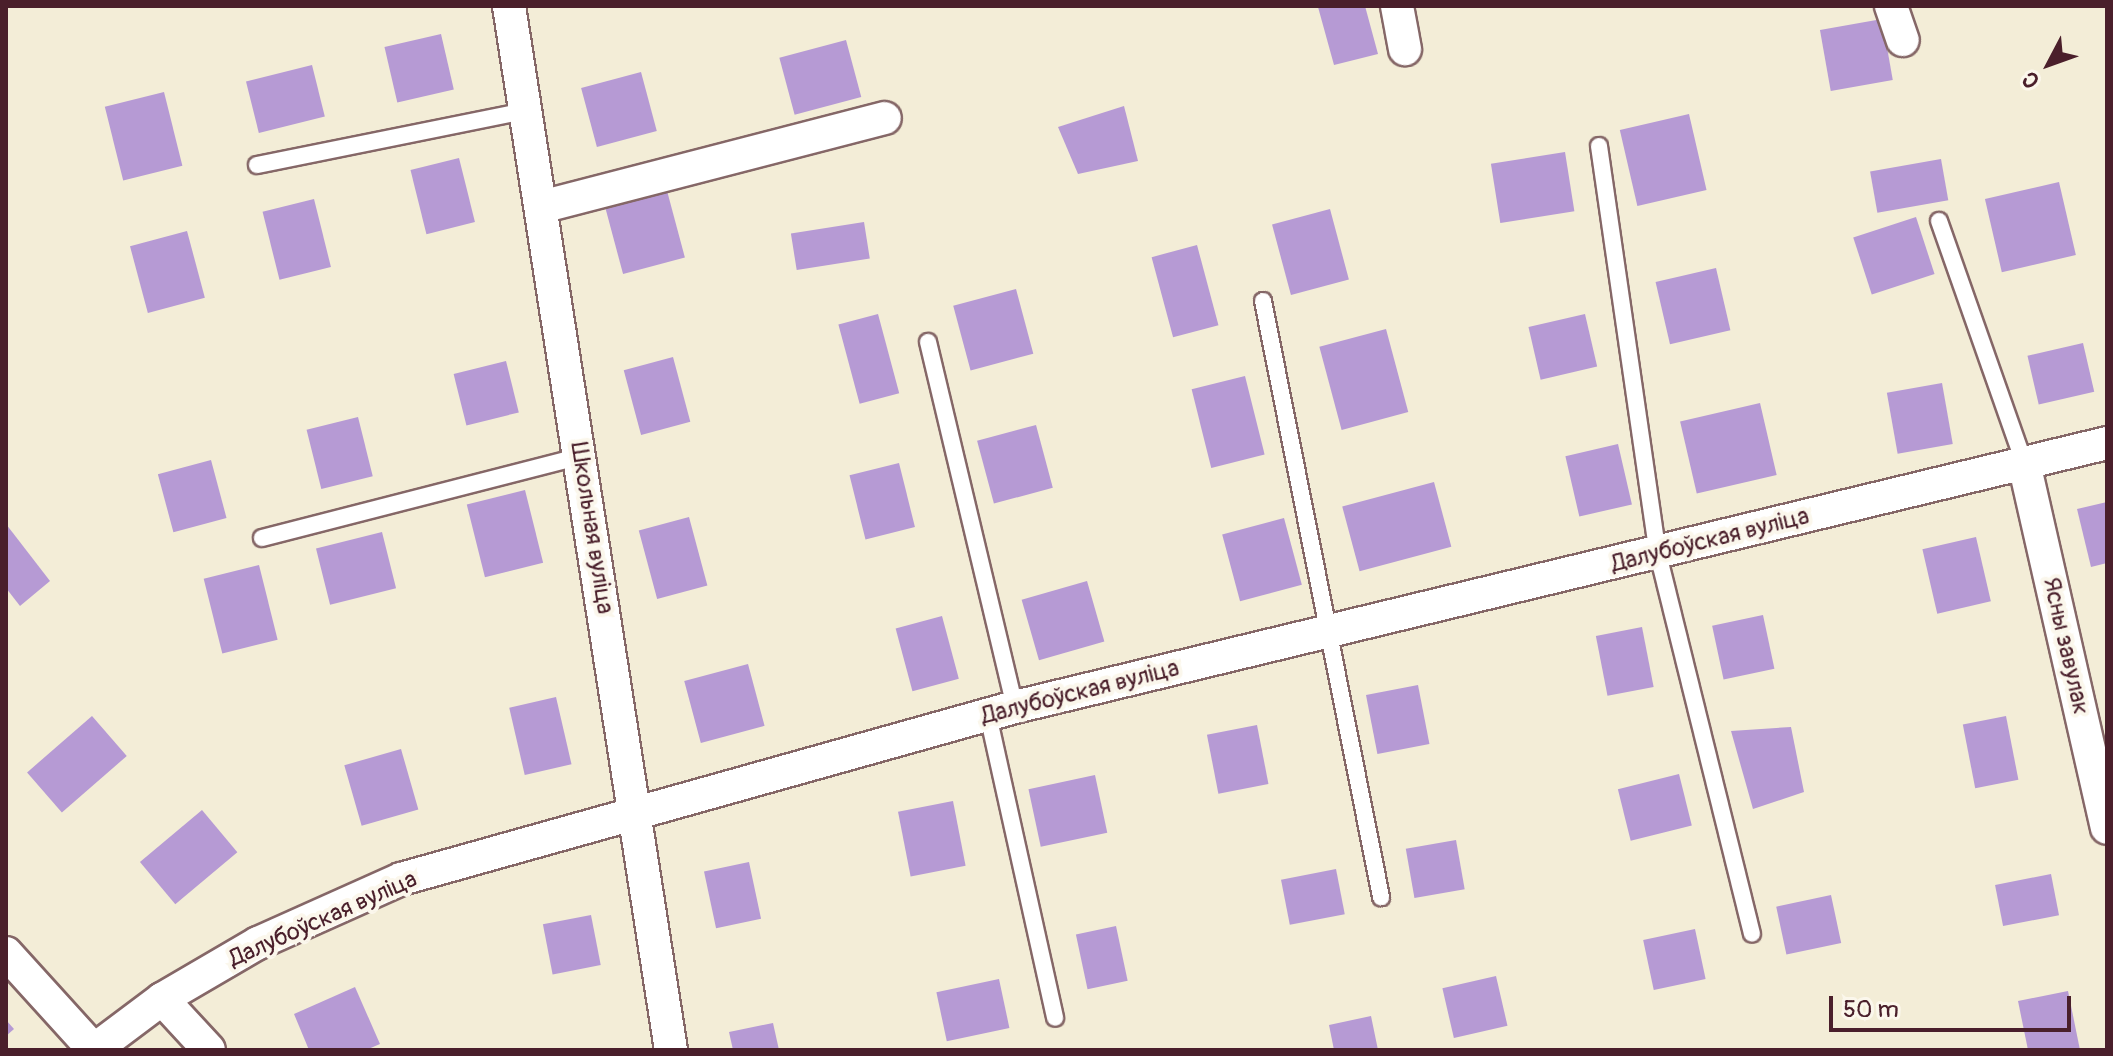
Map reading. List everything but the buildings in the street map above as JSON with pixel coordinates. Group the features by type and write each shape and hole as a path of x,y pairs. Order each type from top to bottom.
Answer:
{"street":[{"name":"Школьная вуліца","path":"509,6 582,456 671,1050"},
{"path":"1397,6 1405,49"},
{"path":"1891,6 1903,40"},
{"path":"541,207 885,118"},
{"name":"Далубоўская вуліца","path":"94,1050 162,999 258,943 401,879 1002,711 1327,629 1658,554 2107,443"},
{"name":"Ясны завулак","path":"2024,463 2107,828"},
{"path":"6,953 94,1050"},
{"path":"162,999 209,1050"}],"lane":[{"path":"257,165 526,111"},
{"path":"1599,146 1658,554 1752,934"},
{"path":"1939,221 2024,463"},
{"path":"1263,301 1381,897"},
{"path":"928,342 1002,711 1055,1018"},
{"path":"262,538 582,456"}]}
